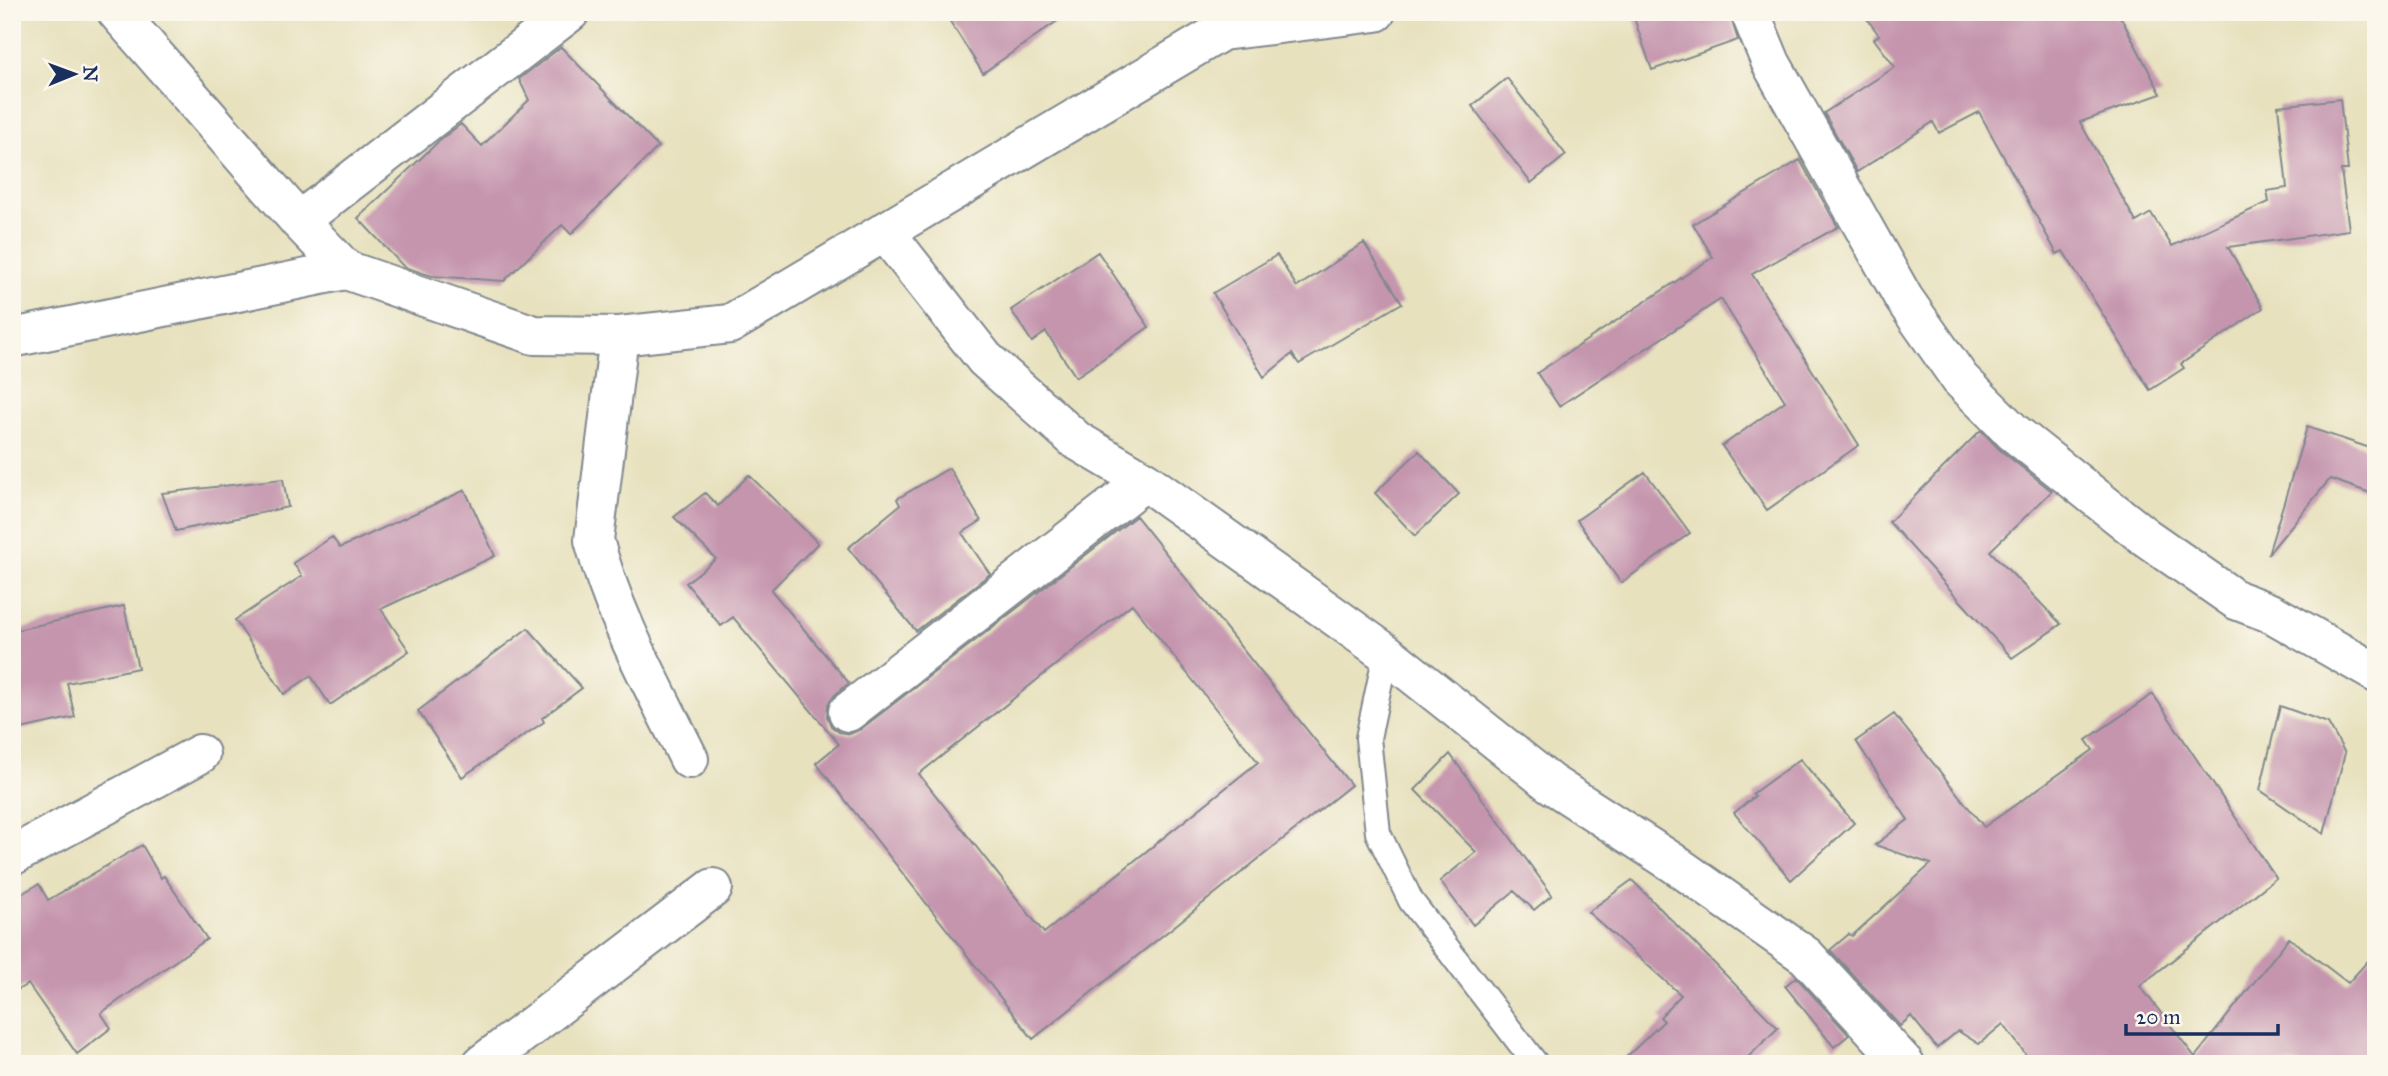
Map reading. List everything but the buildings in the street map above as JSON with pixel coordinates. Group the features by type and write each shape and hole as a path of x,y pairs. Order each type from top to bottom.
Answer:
{"street":[{"path":"117,12 299,221 346,270 534,335 619,336 730,324 886,232 1215,21 1376,12"},
{"path":"299,221 570,12"},
{"path":"1750,12 1771,63 1904,299 1960,379 2013,432 2144,536 2236,600 2273,614 2376,673"},
{"path":"886,232 985,359 1076,440 1145,481 1386,653 1550,783 1672,862 1806,956 1905,1064"},
{"path":"12,338 346,270"},
{"path":"619,336 594,540 618,614 689,759"},
{"path":"848,712 1145,481"},
{"path":"12,856 200,754"},
{"path":"482,1064 713,888"}],"lane":[{"path":"1386,653 1368,738 1378,833 1411,901 1536,1064"}]}
